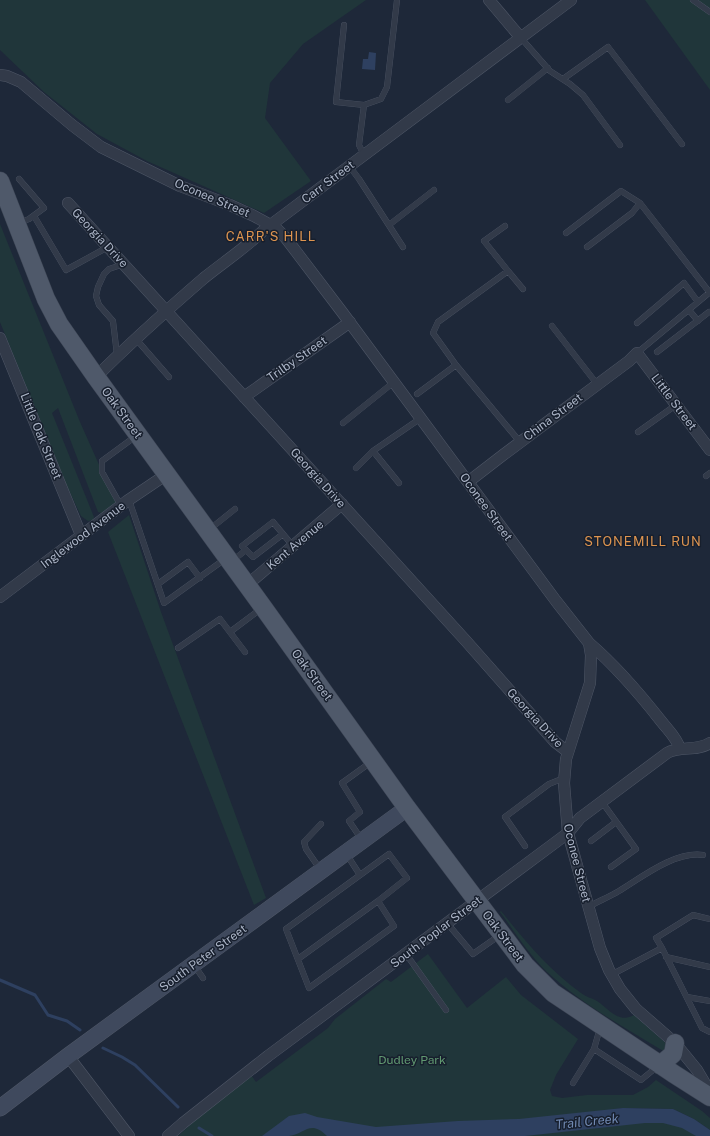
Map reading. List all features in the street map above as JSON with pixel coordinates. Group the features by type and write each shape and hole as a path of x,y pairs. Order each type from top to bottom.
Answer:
{"main road":[{"name":"Oak Street","path":"0,181 46,299 59,324 407,808 525,965 553,993 667,1070 710,1096"},
{"path":"667,1070 678,1065 679,1048"}],"street":[{"path":"489,0 521,38"},
{"name":"Carr Street","path":"96,377 117,356 205,278 364,155 571,0"},
{"name":"Oconee Street","path":"0,75 7,76 21,82 72,125 101,146 180,186 230,205 276,228 285,237 350,322 556,601 589,643 591,661 590,683 566,759 565,810 568,833 600,948 611,974 620,989 636,1009 679,1048 697,1070 710,1092"},
{"name":"Georgia Drive","path":"68,203 466,641 555,742 568,752"},
{"name":"Trilby Street","path":"244,397 350,322"},
{"name":"Little Oak Street","path":"0,338 81,535"},
{"name":"China Street","path":"468,482 629,361 637,353"},
{"name":"Little Street","path":"637,353 710,450"},
{"name":"Inglewood Avenue","path":"0,597 81,535 167,474"},
{"name":"Kent Avenue","path":"247,585 342,504"},
{"path":"589,643 610,661 641,696 673,735 680,749"},
{"name":"South Poplar Street","path":"168,1136 268,1056 568,833 580,818 667,753 672,750 698,748 710,744"},
{"name":"South Peter Street","path":"0,1108 68,1056 407,808"},
{"path":"68,1056 129,1136"}],"lane":[{"path":"344,25 336,102 364,105 381,99 387,88 397,0"},
{"path":"693,0 710,12"},
{"path":"521,38 550,71 570,84 583,95 620,145"},
{"path":"563,79 608,47 682,144"},
{"path":"508,100 548,68"},
{"path":"364,105 359,146 364,155"},
{"path":"350,167 403,247"},
{"path":"16,224 29,219 44,208 19,178"},
{"path":"389,225 434,190"},
{"path":"566,233 621,191 640,203 710,293 637,353"},
{"path":"587,247 632,213 640,203"},
{"path":"34,216 66,270 109,247"},
{"path":"505,226 484,241 523,289"},
{"path":"117,356 113,322 99,305 96,296 104,274 109,269 124,264"},
{"path":"508,271 438,322 433,333 456,365 520,442"},
{"path":"637,323 684,284 698,302"},
{"path":"689,310 698,321"},
{"path":"657,352 709,312"},
{"path":"552,326 597,384"},
{"path":"136,339 169,377"},
{"path":"417,394 456,365"},
{"path":"343,423 394,382"},
{"path":"638,432 676,405"},
{"path":"356,468 373,451 421,418"},
{"path":"138,435 102,461 102,472 125,503 158,584 164,603 200,578 246,550"},
{"path":"373,451 399,483"},
{"path":"208,531 235,509"},
{"path":"283,534 253,557 242,546 273,522 283,534 293,546"},
{"path":"158,584 188,562 200,578"},
{"path":"230,632 263,607"},
{"path":"178,648 220,619 245,652"},
{"path":"363,841 349,821 360,812 342,783 373,760"},
{"path":"525,846 505,817 549,784 565,778"},
{"path":"602,802 636,849 611,867"},
{"path":"591,841 616,822"},
{"path":"321,824 304,842 306,849 321,871"},
{"path":"346,853 360,874"},
{"path":"298,960 407,878 389,854 286,929 308,988 394,926 378,901"},
{"path":"588,906 619,891 650,871 688,855 703,855"},
{"path":"710,919 693,915 656,938 702,1028 710,1032"},
{"path":"447,923 473,954 502,934"},
{"path":"611,974 662,948"},
{"path":"406,954 446,1010"},
{"path":"666,957 710,968"},
{"path":"194,965 203,978"},
{"path":"687,997 710,1001"},
{"path":"573,1083 594,1049 601,1025"},
{"path":"594,1049 641,1080 667,1070"}],"green space":[{"path":"0,0 366,0 303,44 270,83 265,118 311,181 264,213 147,161 97,134 44,92 0,50"},
{"path":"645,0 710,0 710,90"},
{"path":"0,224 80,422 116,503 102,513 98,512 58,408 52,413 94,517 93,520 88,521 81,516 66,484 0,322"},
{"path":"129,515 161,612 266,898 254,905 108,532"},
{"path":"501,911 528,944 558,975 583,994 597,1001 618,1017 623,1018 634,1015 668,1045 665,1052 604,1015 560,984 534,958 500,912"},
{"name":"Dudley Park","path":"428,954 467,1008 506,977 521,995 578,1039 556,1075 550,1090 552,1096 562,1098 587,1095 633,1095 648,1087 656,1080 710,1118 710,1130 694,1119 673,1109 623,1108 615,1109 687,1125 696,1136 178,1136 212,1105 251,1075 256,1082 328,1028 335,1019 386,979 391,982"}],"water":[{"path":"369,52 376,53 375,70 362,69 363,59 368,59"},
{"name":"Trail Creek","path":"623,1108 673,1109 694,1119 710,1130 710,1136 696,1136 682,1128 663,1123 645,1123 525,1136 327,1136 321,1131 312,1128 289,1136 262,1136 289,1116 305,1113 317,1117 376,1127 458,1121 519,1119"}],"waterway":[{"path":"0,980 35,995 48,1015 67,1021 80,1030"},
{"path":"103,1048 135,1065 178,1107"},
{"path":"199,1128 212,1136"}],"district":[{"name":"CARR'S HILL","path":"271,236"},
{"name":"STONEMILL RUN","path":"643,541"}]}
